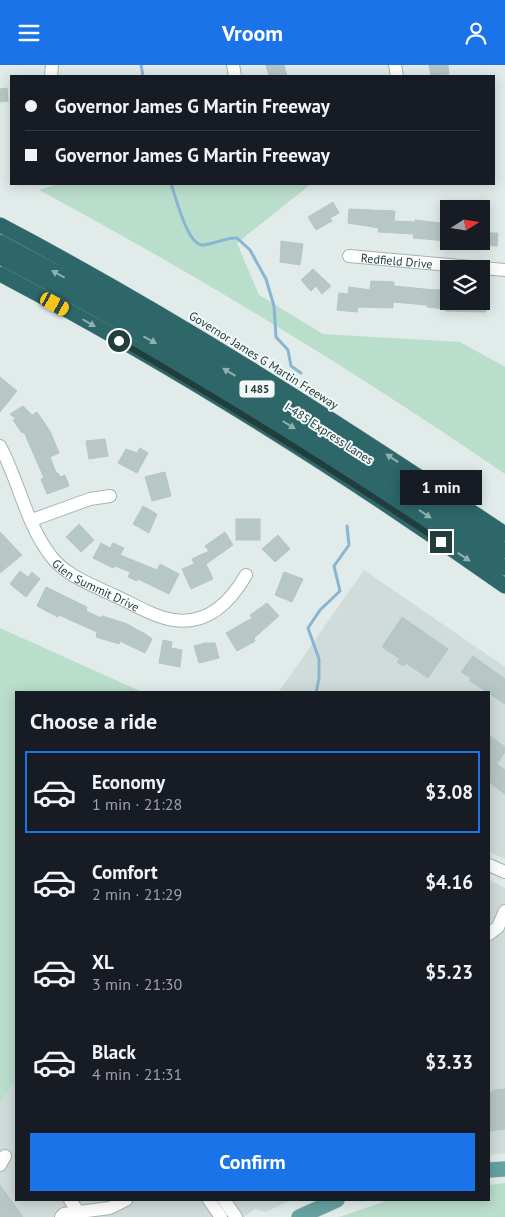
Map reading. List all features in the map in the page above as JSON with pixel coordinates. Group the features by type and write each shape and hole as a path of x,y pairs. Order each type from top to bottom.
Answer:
{"highway":[{"name":"Governor James G Martin Freeway","path":"0,225 162,315 296,396 505,534"},
{"name":"I-485 Express Lanes","path":"0,242 148,323 267,395 409,485 505,551"},
{"name":"I-485 Express Lanes","path":"0,257 188,361 352,465 505,568"},
{"name":"I 485","path":"0,274 228,405 351,482 505,586"}],"main road":[{"path":"490,1170 505,1169"},
{"path":"299,1217 336,1201"}],"street":[{"name":"Redfield Drive","path":"348,256 505,270"},
{"name":"Glen Summit Drive","path":"0,446 11,466 43,545 52,558 67,571 84,581 175,620 197,618 224,606 246,575"},
{"path":"32,520 90,499 110,496"},
{"path":"490,865 505,872"},
{"path":"490,933 498,927 505,911"},
{"path":"71,1201 79,1213"},
{"path":"60,1217 64,1214 110,1208 124,1201"},
{"path":"210,1201 221,1217"},
{"path":"225,1201 236,1217"}],"shaded area":[{"path":"364,570 505,667 505,859 490,852 490,691 279,691"},
{"path":"490,880 505,888 505,1153 490,1155"},
{"path":"15,1080 15,1201 289,1201 266,1212 255,1209 244,1217 0,1217 0,1103"}],"green space":[{"path":"56,185 310,185 237,243 259,295 323,334 460,342 505,367 505,474 391,398 217,290 39,190"},
{"path":"0,628 140,691 15,691 15,1081 0,1104"},
{"path":"505,1183 505,1217 339,1217 386,1201 490,1201 490,1185"}],"building":[{"path":"266,65 284,65 287,75 269,75"},
{"path":"429,65 448,65 449,74 431,75"},
{"path":"7,88 8,101 0,102 0,89"},
{"path":"333,202 339,213 330,218 332,221 316,230 308,217"},
{"path":"349,209 395,211 394,221 415,222 415,220 440,223 440,240 413,238 414,234 378,232 379,228 348,223"},
{"path":"490,233 498,233 497,246 490,245"},
{"path":"281,241 303,244 300,265 280,262"},
{"path":"313,269 331,286 322,294 316,286 311,291 301,280"},
{"path":"371,281 394,282 394,286 440,290 440,308 427,307 427,305 393,302 393,308 358,307 357,312 337,310 339,293 348,294 349,287 370,290"},
{"path":"486,310 486,312 445,311"},
{"path":"0,377 17,391 0,412"},
{"path":"23,406 32,415 37,412 50,431 59,453 50,457 56,473 60,477 65,475 69,486 47,494 41,479 44,478 24,432 22,433 13,420 16,419 10,414"},
{"path":"105,439 108,456 89,459 86,441"},
{"path":"140,448 148,453 137,473 118,463 126,449 137,453"},
{"path":"165,472 171,496 152,501 145,477"},
{"path":"143,506 157,514 149,533 133,524"},
{"path":"236,519 260,519 260,540 236,540"},
{"path":"79,524 94,540 81,552 66,537"},
{"path":"0,532 22,555 0,573"},
{"path":"225,532 233,545 206,564 213,579 191,589 182,569 194,564 192,559 209,551 205,546"},
{"path":"278,535 290,549 275,562 262,549"},
{"path":"101,543 110,548 113,543 124,548 120,555 157,570 160,564 179,574 169,594 138,579 137,581 128,577 130,572 115,566 113,568 93,558"},
{"path":"20,571 28,577 32,572 40,579 26,597 10,584"},
{"path":"284,572 303,579 292,602 275,595"},
{"path":"46,587 87,607 86,611 101,618 102,616 125,623 147,635 152,639 145,653 120,641 119,644 96,637 97,632 59,615 58,617 37,606"},
{"path":"267,603 279,616 254,638 255,641 237,651 226,633 252,618 250,615"},
{"path":"402,617 448,649 428,678 406,663 404,666 397,662 400,659 382,647"},
{"path":"163,640 172,642 171,648 182,650 180,667 159,663"},
{"path":"215,643 219,658 199,663 194,646"},
{"path":"473,656 505,679 505,704 490,694 490,691 486,691 469,680 471,678 461,672"},
{"path":"490,736 505,747 505,752 497,764 505,770 505,794 490,783"},
{"path":"505,1089 505,1129 490,1131 490,1093 493,1090"},
{"path":"0,1185 23,1217 0,1217"}],"waterway":[{"path":"141,65 143,75"},
{"path":"171,185 187,229 197,243 206,245 237,238 250,250 266,279 274,306 276,337 288,350 291,366 301,373"},
{"path":"316,691 319,678 319,659 308,628 320,610 340,591 334,566 349,545 347,526"}],"route":[{"path":"119,341 228,405 351,482 441,542"}]}
